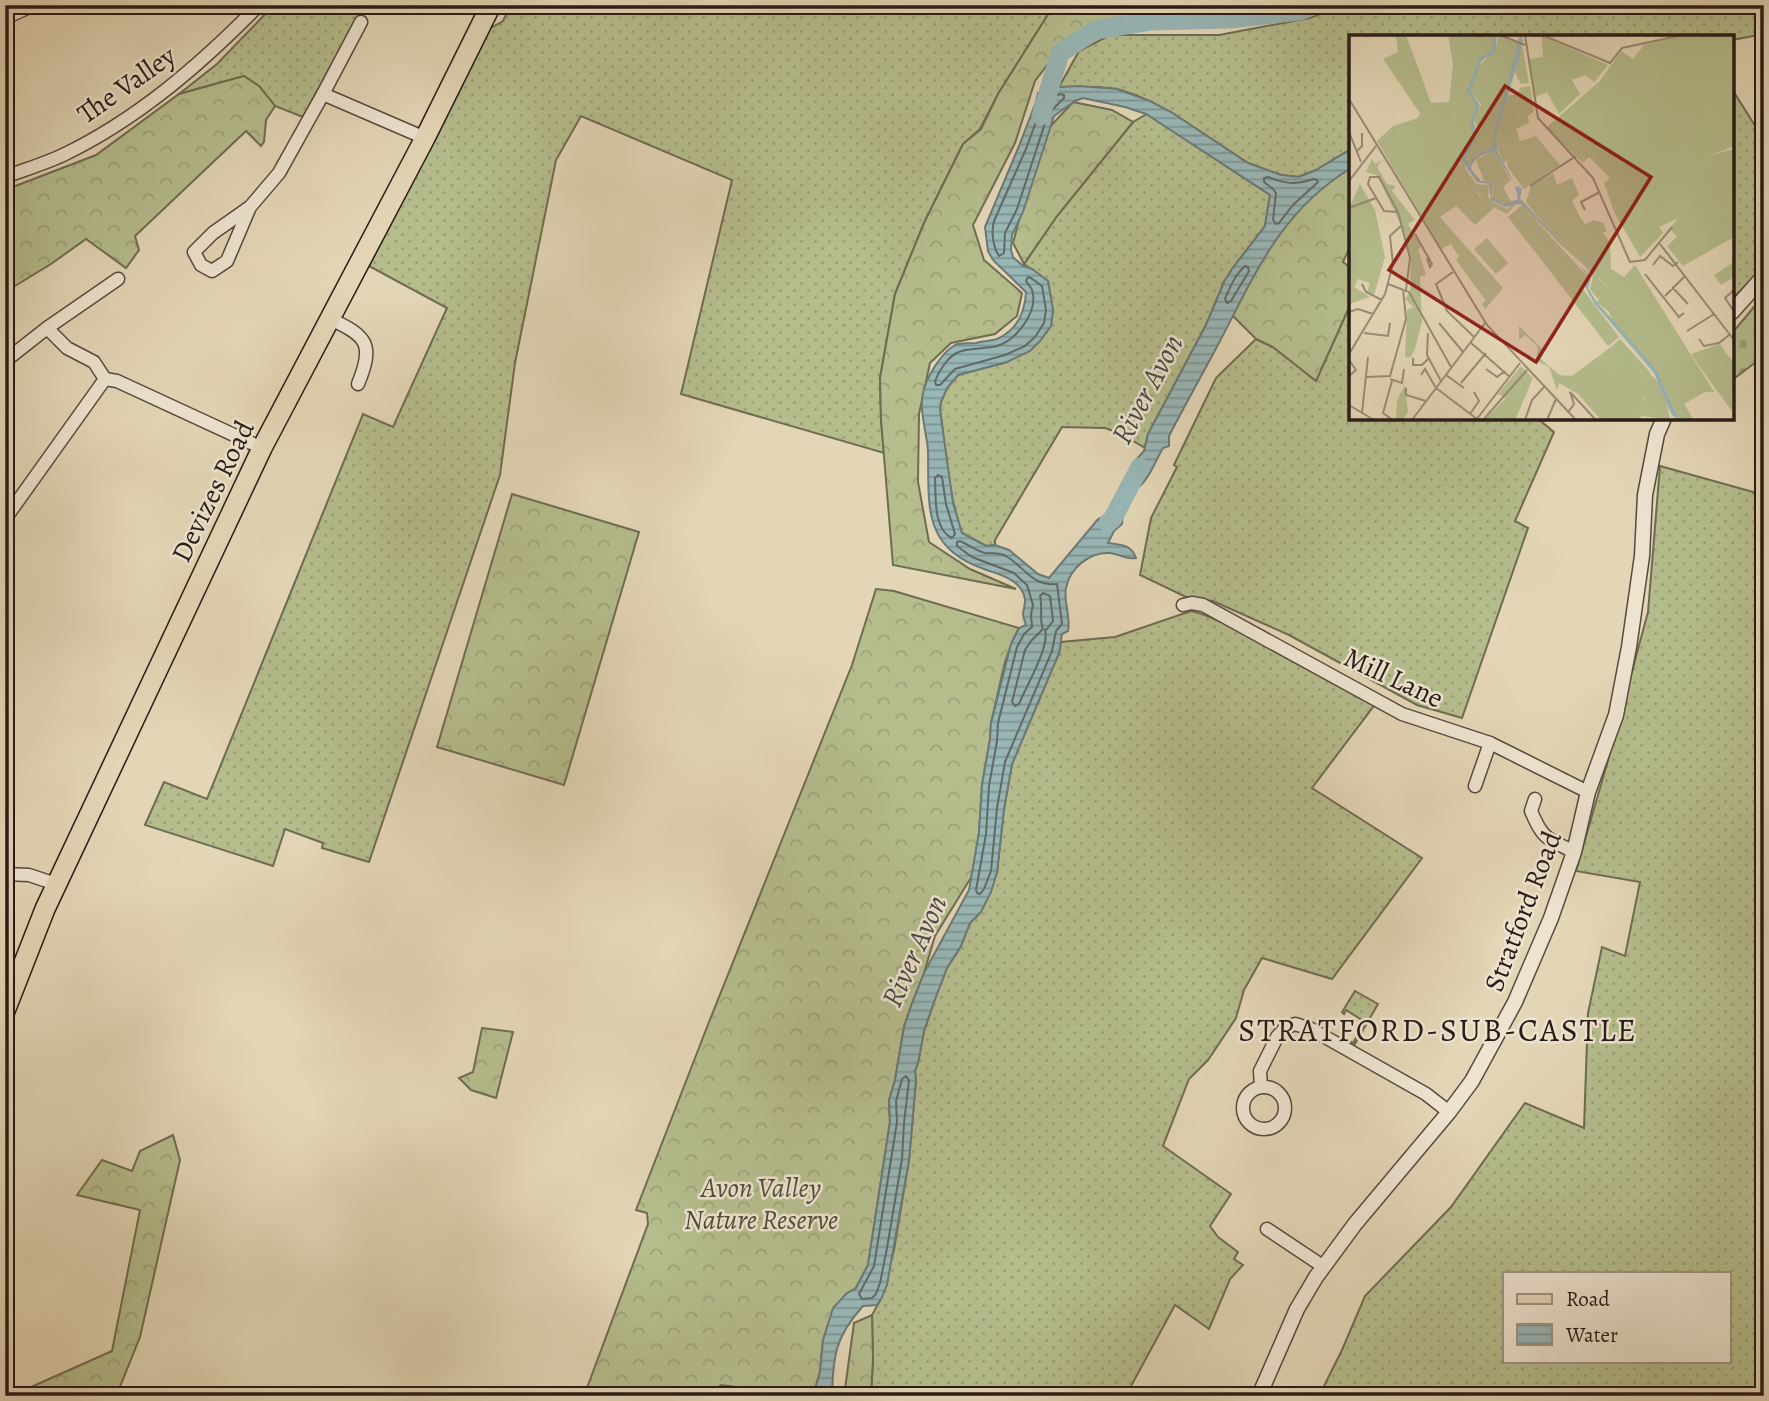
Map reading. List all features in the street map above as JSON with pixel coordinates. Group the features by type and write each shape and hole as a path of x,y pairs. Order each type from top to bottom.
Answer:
{"main road":[{"name":"Devizes Road","path":"5,1011 56,884 262,448 425,138 491,5"}],"street":[{"path":"5,18 34,5"},
{"name":"The Valley","path":"5,177 62,155 135,112 199,63 259,5"},
{"path":"250,207 227,261 212,271 201,265 194,252 213,233 250,207 279,173 361,22"},
{"path":"323,94 425,138"},
{"path":"1734,310 1764,276"},
{"path":"5,361 118,279"},
{"path":"330,319 356,333 367,349 358,384"},
{"path":"47,328 67,348 94,362 106,379 117,381 262,448"},
{"path":"5,519 106,379"},
{"name":"Stratford Road","path":"1259,1396 1297,1309 1324,1267 1355,1224 1472,1081 1515,1002 1551,918 1574,852 1588,792 1616,715 1642,556 1645,495 1657,434 1663,420"},
{"name":"Mill Lane","path":"1183,605 1203,605 1402,714 1490,743 1588,792"},
{"path":"1475,786 1490,743"},
{"path":"1535,799 1531,811 1539,830 1545,837 1574,852"},
{"path":"5,874 29,875 56,884"},
{"path":"1261,1086 1260,1071 1277,1037 1285,1028 1296,1024 1311,1028 1426,1094 1449,1112"},
{"path":"1267,1229 1324,1267"}],"green space":[{"path":"274,5 364,5 303,117 275,106 259,86 244,76 179,94 217,64"},
{"path":"511,5 1054,5 998,94 980,129 963,144 924,223 895,294 880,378 884,453 681,394 732,180 581,116 556,160 515,363 500,475 369,862 322,848 323,843 285,829 273,866 145,825 164,782 207,799 363,414 393,427 447,308 369,266 489,29 503,21"},
{"path":"1054,5 1141,5 1138,14 1068,38 1035,81 1015,143 973,225 984,260 1022,293 1017,316 995,334 951,343 930,363 919,414 918,482 929,542 970,569 1016,589 893,565 880,378 895,294 924,223 963,144 981,129 998,94"},
{"path":"1141,5 1271,5 1214,12 1138,14"},
{"path":"1343,5 1764,5 1764,34 1734,40 1734,35 1349,35 1349,150 1316,170 1298,177 1281,175 1248,163 1171,112 1136,95 1098,87 1059,87 1079,51 1110,35 1219,35 1310,18"},
{"path":"244,76 259,86 275,106 266,120 264,142 261,146 246,131 135,236 139,250 126,268 86,239 5,292 5,190 96,155 179,94"},
{"path":"1734,92 1754,124 1764,120 1764,267 1734,297"},
{"path":"1073,102 1112,110 1133,122 1057,216 1024,264 1013,243 1028,186 1047,130"},
{"path":"1147,114 1270,195 1265,226 1224,282 1206,325 1148,434 1145,448 1105,428 1062,427 995,540 995,545 986,546 962,533 957,518 948,472 941,402 947,388 958,375 1007,362 1051,326 1053,310 1048,281 1024,264 1057,216 1133,122"},
{"path":"1349,169 1349,249 1343,262 1349,266 1349,307 1316,381 1273,347 1256,339 1232,315 1275,238 1300,208"},
{"path":"1764,295 1764,356 1734,378 1734,331"},
{"path":"1349,307 1349,420 1539,420 1554,432 1515,521 1528,528 1462,718 1417,705 1289,635 1213,601 1186,597 1140,575 1151,518 1177,467 1174,465 1216,378 1256,339 1273,347 1316,381"},
{"path":"1660,466 1764,495 1764,1396 1319,1396 1365,1296 1451,1207 1525,1103 1584,1128 1588,1013 1602,947 1625,956 1640,882 1576,871 1648,612"},
{"path":"512,494 639,532 564,785 437,747"},
{"name":"Avon Valley Nature Reserve","path":"876,589 894,591 1019,628 1005,662 991,723 972,876 935,936 904,1027 889,1100 890,1122 868,1265 856,1288 846,1294 823,1340 820,1372 813,1396 747,1396 736,1387 721,1385 714,1390 714,1396 584,1396 648,1224 647,1213 636,1210 852,665"},
{"path":"1191,611 1222,622 1376,703 1312,788 1422,858 1332,979 1262,958 1244,990 1236,1018 1208,1060 1189,1079 1163,1146 1231,1194 1210,1226 1218,1237 1238,1252 1234,1259 1243,1265 1230,1279 1209,1329 1175,1305 1130,1388 1140,1396 871,1396 872,1315 882,1297 894,1250 909,1160 915,1071 924,1031 947,968 961,946 970,923 981,912 997,872 1012,764 1059,653 1061,642 1115,637"},
{"path":"1355,991 1378,1004 1352,1049 1337,1040 1343,1037 1353,1043 1365,1022 1346,1010 1344,1014 1342,1012"},
{"path":"482,1028 513,1032 496,1098 471,1090 459,1078 473,1072"},
{"path":"173,1135 180,1160 140,1337 119,1389 97,1396 11,1396 112,1351 140,1210 77,1195 102,1160 132,1171 140,1151"},
{"path":"872,1315 871,1396 844,1396 854,1323"}],"water":[{"path":"1059,87 1117,89 1150,101 1248,163 1281,175 1299,177 1349,150 1349,169 1306,203 1273,245 1169,436 1169,446 1163,448 1147,477 1133,491 1128,488 1135,461 1144,451 1148,434 1206,325 1224,282 1265,226 1270,195 1146,114 1083,98 1054,116 1023,212 1012,235 1011,250 1013,257 1023,266 1048,281 1053,310 1051,326 1030,351 1007,362 958,375 947,388 940,410 953,503 962,533 986,546 995,545 1009,550 1038,574 1049,578 1098,519 1113,513 1119,501 1127,506 1123,512 1122,524 1114,531 1108,543 1128,548 1136,558 1110,553 1095,555 1076,568 1068,581 1065,593 1068,631 1062,634 1059,653 1012,764 997,872 991,892 981,912 970,923 961,946 947,968 924,1031 915,1071 909,1160 887,1285 877,1305 863,1306 841,1338 833,1369 832,1396 813,1396 820,1372 823,1340 833,1308 856,1288 868,1265 890,1122 889,1100 904,1027 924,973 969,890 979,833 982,785 991,723 1011,644 1019,628 1026,625 1023,614 1024,596 1018,585 1004,576 964,560 939,537 933,522 928,489 923,393 935,366 955,345 997,339 1010,331 1019,320 1026,292 993,260 988,251 985,227 1038,93"}],"waterway":[{"name":"River Avon","path":"1041,116 1060,53 1095,30 1150,21 1230,19 1300,11 1314,5"},
{"name":"River Avon","path":"1108,523 1140,467"}],"district":[{"name":"STRATFORD-SUB-CASTLE","path":"1438,1030"}]}
